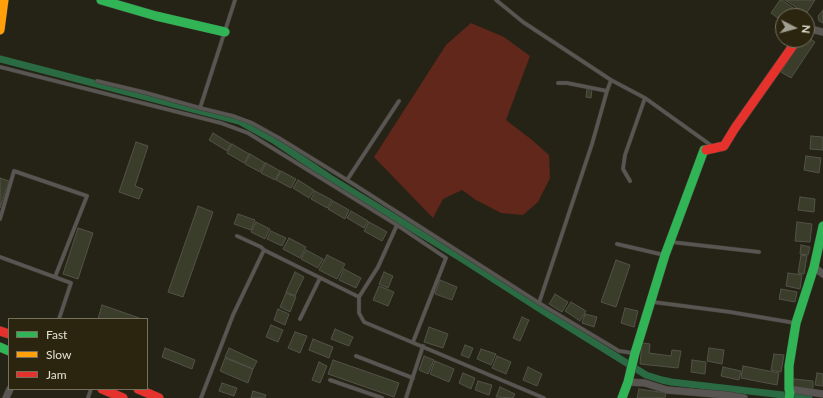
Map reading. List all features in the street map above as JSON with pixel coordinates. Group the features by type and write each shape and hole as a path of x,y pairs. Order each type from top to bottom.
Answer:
{"street":[{"path":"0,30 4,0"},
{"path":"101,0 156,16 225,32"},
{"path":"624,397 634,353 665,255 704,150 724,146 791,48"},
{"path":"823,226 814,267 796,323 790,360 789,393 823,394"},
{"path":"814,267 823,274"},
{"path":"628,381 645,383 668,390 744,398"},
{"path":"104,390 123,398"},
{"path":"140,390 159,398"}],"lane":[{"path":"200,108 235,0"},
{"path":"496,0 523,22 611,80 645,98 715,148"},
{"path":"0,67 221,123 248,133 397,225 446,258 413,342"},
{"path":"540,303 592,144 611,80"},
{"path":"97,81 233,116 252,123 347,180 540,303 618,350 634,353"},
{"path":"558,83 567,83 607,91"},
{"path":"630,181 623,168 625,155 645,98"},
{"path":"347,180 399,101"},
{"path":"0,219 14,171 87,196 55,277"},
{"path":"397,225 378,267 359,297 359,313 364,322 544,398"},
{"path":"237,236 359,297"},
{"path":"670,242 759,252"},
{"path":"617,244 665,255"},
{"path":"201,398 233,315 264,250"},
{"path":"0,257 71,283 59,318"},
{"path":"300,319 320,278"},
{"path":"651,302 730,312 796,323"},
{"path":"406,398 422,346"},
{"path":"356,356 413,378"},
{"path":"330,380 382,398"}],"shaded area":[{"path":"471,23 504,37 530,56 506,120 549,155 550,178 538,202 523,215 501,213 476,200 462,190 443,199 433,218 374,157 446,45"}],"building":[{"path":"780,0 793,8 775,8 775,16 771,13"},
{"path":"785,0 815,0 810,8 797,8"},
{"path":"823,10 823,23 819,21 818,16"},
{"path":"797,48 811,48 791,78 781,72"},
{"path":"587,89 592,89 591,98 586,97"},
{"path":"213,133 231,144 227,151 209,140"},
{"path":"811,136 823,137 823,150 810,149"},
{"path":"136,142 148,146 135,186 143,189 139,199 119,192"},
{"path":"232,144 249,154 244,163 227,153"},
{"path":"250,154 265,163 260,172 245,164"},
{"path":"806,156 821,158 819,173 804,170"},
{"path":"266,163 280,171 275,180 261,173"},
{"path":"281,171 296,179 291,188 276,180"},
{"path":"0,178 9,181 0,208"},
{"path":"298,180 314,190 309,198 293,188"},
{"path":"315,191 332,200 327,208 311,199"},
{"path":"800,197 815,199 814,212 798,210"},
{"path":"333,201 349,210 345,219 328,209"},
{"path":"198,206 213,212 183,297 168,292"},
{"path":"351,211 368,221 364,228 347,218"},
{"path":"238,214 255,220 251,230 234,224"},
{"path":"256,222 270,229 265,239 251,232"},
{"path":"369,222 387,232 382,241 364,231"},
{"path":"797,222 812,224 810,242 795,241"},
{"path":"78,228 93,233 78,279 63,274"},
{"path":"271,231 286,238 282,246 267,239"},
{"path":"289,238 306,247 300,258 283,249"},
{"path":"801,245 810,247 808,255 800,254"},
{"path":"306,250 323,259 318,268 301,259"},
{"path":"327,255 345,264 337,279 319,270"},
{"path":"801,255 807,256 804,274 798,273"},
{"path":"616,260 630,265 616,307 601,302"},
{"path":"344,269 361,278 356,288 339,280"},
{"path":"295,272 304,277 295,296 286,292"},
{"path":"384,272 393,276 388,288 379,284"},
{"path":"788,273 802,275 800,289 786,286"},
{"path":"440,280 457,287 452,300 435,294"},
{"path":"379,286 394,292 388,306 373,300"},
{"path":"781,289 797,292 795,302 779,299"},
{"path":"286,293 296,297 290,312 280,307"},
{"path":"555,294 568,302 562,312 549,304"},
{"path":"571,302 586,311 580,321 565,311"},
{"path":"102,305 139,318 98,318"},
{"path":"625,308 638,311 634,327 621,323"},
{"path":"278,309 289,314 285,325 274,320"},
{"path":"585,314 597,317 594,327 582,323"},
{"path":"522,317 529,320 520,341 513,338"},
{"path":"271,325 283,330 278,342 266,337"},
{"path":"429,327 448,334 443,348 424,342"},
{"path":"335,329 353,337 349,346 331,339"},
{"path":"295,332 307,336 300,353 288,348"},
{"path":"313,339 333,347 329,358 309,350"},
{"path":"642,343 650,344 649,353 671,356 672,350 681,351 678,368 640,364"},
{"path":"465,345 473,348 469,358 461,355"},
{"path":"165,348 195,360 192,369 162,357"},
{"path":"229,348 257,361 253,369 225,357"},
{"path":"709,348 724,350 722,364 707,361"},
{"path":"481,349 496,354 491,365 477,359"},
{"path":"774,354 784,355 781,372 771,370"},
{"path":"424,356 434,360 428,374 419,370"},
{"path":"497,356 511,362 506,374 492,368"},
{"path":"225,358 253,369 248,383 220,371"},
{"path":"333,360 399,383 394,397 328,374"},
{"path":"692,360 706,362 705,374 691,372"},
{"path":"435,361 454,369 449,382 430,374"},
{"path":"319,362 327,366 320,383 312,380"},
{"path":"743,366 779,373 777,385 741,378"},
{"path":"528,367 542,374 537,386 523,380"},
{"path":"723,367 741,371 739,380 721,376"},
{"path":"463,373 475,378 471,389 459,383"},
{"path":"817,373 823,374 823,386 815,385"},
{"path":"794,379 813,381 813,389 793,387"},
{"path":"478,381 492,385 489,395 475,390"},
{"path":"222,383 237,388 234,396 219,391"},
{"path":"500,387 515,394 513,398 496,397"},
{"path":"639,389 666,393 665,398 637,398"},
{"path":"253,391 266,395 265,398 251,398"}],"waterway":[{"path":"0,59 239,121 275,141 330,178 464,260 646,375 671,382 809,398"}],"traffic: fast":[{"path":"101,0 156,16 225,32"},
{"path":"622,398 665,255 704,150 706,150"},
{"path":"789,398 789,366 796,323 814,267 823,226"},
{"path":"0,347 8,351"}],"traffic: slow":[{"path":"0,30 4,0"}],"traffic: jam":[{"path":"706,150 724,146 791,48"},
{"path":"0,331 8,334"},
{"path":"104,390 123,398"},
{"path":"140,390 159,398"}]}
